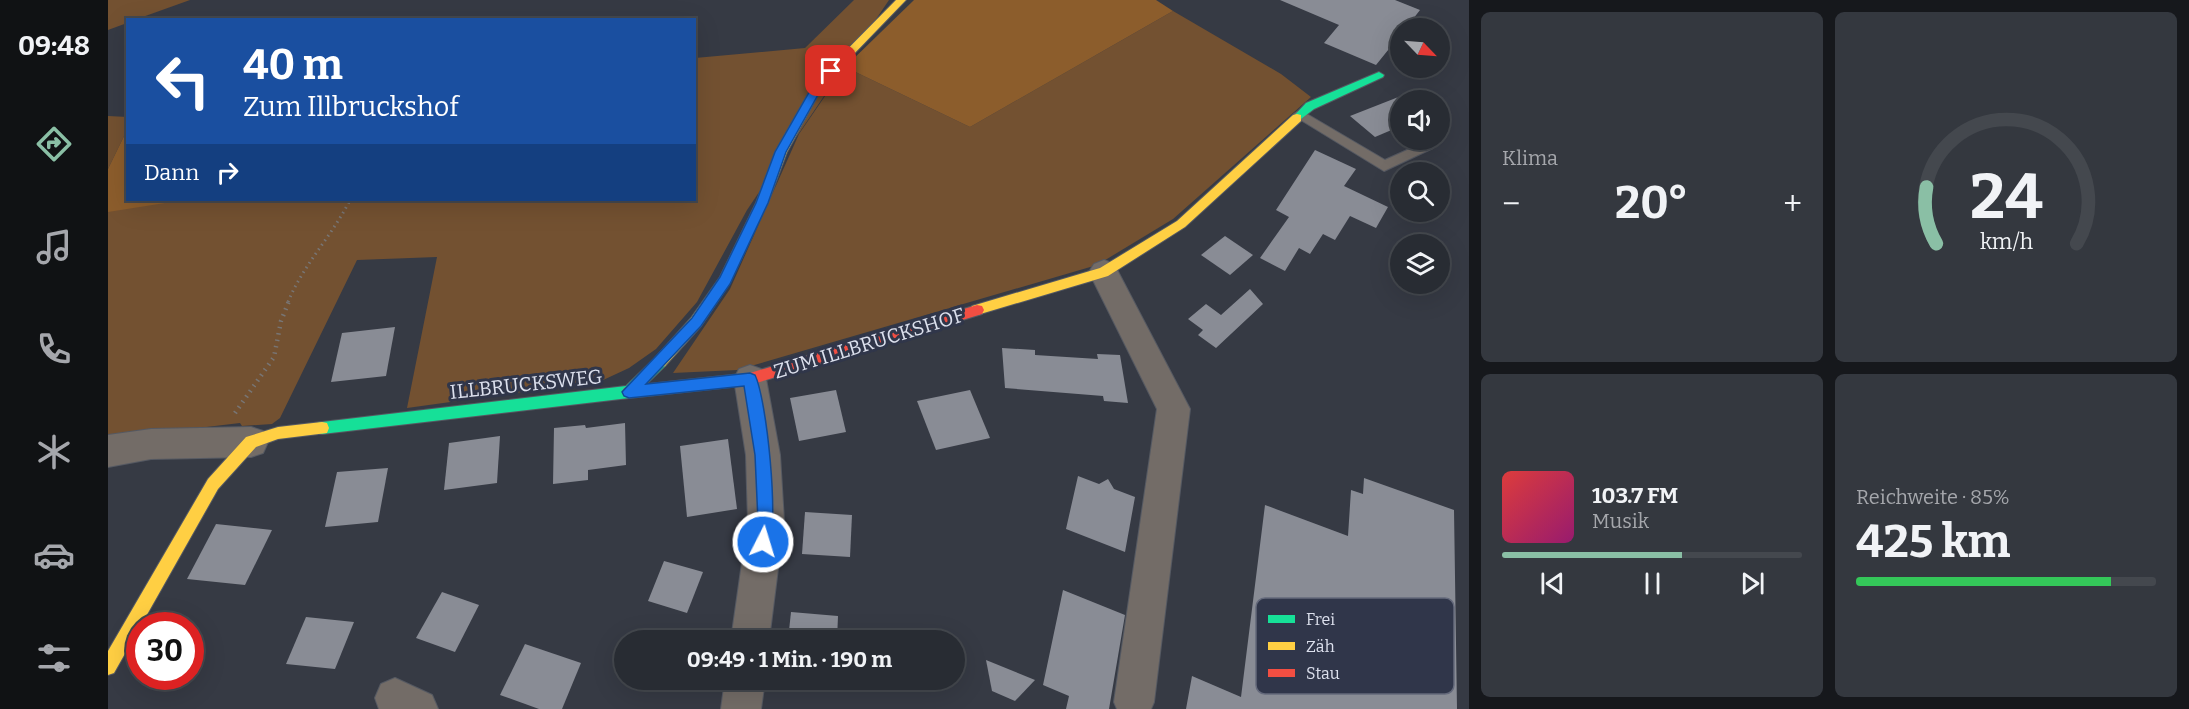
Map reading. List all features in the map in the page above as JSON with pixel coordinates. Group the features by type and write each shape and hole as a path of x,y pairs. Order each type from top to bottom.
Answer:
{"street":[{"name":"ILLBRUCKSWEG","path":"251,442 278,433 629,392 666,356 696,322 725,280 762,203 781,152 819,84 901,0"},
{"name":"ZUM ILLBRUCKSHOF","path":"629,392 750,379 1104,272 1181,224 1310,106 1378,75"},
{"path":"1104,272 1174,410 1134,702"},
{"path":"750,379 763,455 766,521 751,630"},
{"path":"108,451 151,444 251,442"},
{"path":"108,667 213,484 251,442"},
{"path":"741,709 744,690"}],"lane":[{"path":"1300,114 1384,166 1419,150"}],"path":[{"path":"214,442 274,357 281,321 294,288 314,255 337,225 349,201"}],"shaded area":[{"path":"108,0 190,0 140,18 126,18 126,23 108,30"},
{"path":"854,0 889,0 747,210 697,302 656,349 629,368 601,381 407,408 437,257 357,260 280,418 272,424 242,426 240,423 139,435 108,442 108,199 126,199 126,201 696,201 696,58 805,48"},
{"path":"914,0 1156,0 1173,11 970,127 845,67"},
{"path":"1173,11 1281,74 1311,97 1173,219 1097,265 737,370 673,373 730,289 799,134 845,67 970,127"},
{"path":"108,116 126,117 126,132 108,169"},
{"path":"126,132 126,201 178,201 108,212 108,169"}],"building":[{"path":"1280,0 1395,0 1420,10 1414,18 1390,18 1390,48 1376,65 1324,43 1339,25"},
{"path":"1390,100 1390,131 1375,137 1350,116"},
{"path":"1315,150 1356,169 1344,186 1388,207 1376,228 1350,216 1335,240 1323,234 1310,254 1299,248 1285,271 1260,258 1289,217 1276,210"},
{"path":"1225,236 1253,255 1230,275 1201,255"},
{"path":"1250,289 1263,304 1216,348 1198,335 1203,330 1188,319 1206,304 1221,315"},
{"path":"395,327 386,376 331,382 342,333"},
{"path":"1002,348 1035,350 1035,355 1098,359 1097,354 1120,355 1128,403 1104,401 1103,396 1005,388"},
{"path":"836,390 846,432 799,441 790,398"},
{"path":"970,390 990,438 936,450 917,401"},
{"path":"625,423 626,465 588,470 588,480 553,484 554,428 585,425 586,428"},
{"path":"500,436 497,483 444,490 449,443"},
{"path":"728,439 737,509 687,517 680,446"},
{"path":"388,468 378,522 325,527 337,472"},
{"path":"1078,476 1099,484 1108,479 1114,489 1135,497 1125,552 1066,529"},
{"path":"1364,478 1454,510 1457,709 1186,709 1192,676 1241,697 1265,505 1348,536 1351,490 1363,494"},
{"path":"805,512 852,515 850,557 802,554"},
{"path":"216,524 272,530 245,585 187,579"},
{"path":"664,561 703,572 687,613 648,601"},
{"path":"1063,590 1125,615 1109,709 1066,709 1069,696 1043,685"},
{"path":"442,592 479,605 455,652 416,638"},
{"path":"791,612 838,616 837,630 789,630"},
{"path":"306,617 354,622 335,669 286,664"},
{"path":"525,644 581,663 562,709 539,709 500,695"},
{"path":"986,660 1035,680 1015,701 992,691"}],"traffic: fast":[{"path":"1297,118 1310,106 1379,75"},
{"path":"322,428 629,392 660,362"}],"traffic: slow":[{"path":"660,362 696,322 725,280 762,203 781,152 819,84 901,0"},
{"path":"977,310 1104,272 1181,224 1297,118"},
{"path":"108,667 213,484 251,442 278,433 322,428"}],"traffic: jam":[{"path":"629,392 750,379 977,310"}],"route":[{"path":"763,542 766,521 763,455 750,379 629,392 648,375 696,322 725,280 762,203 781,152 819,84 831,71"}]}
